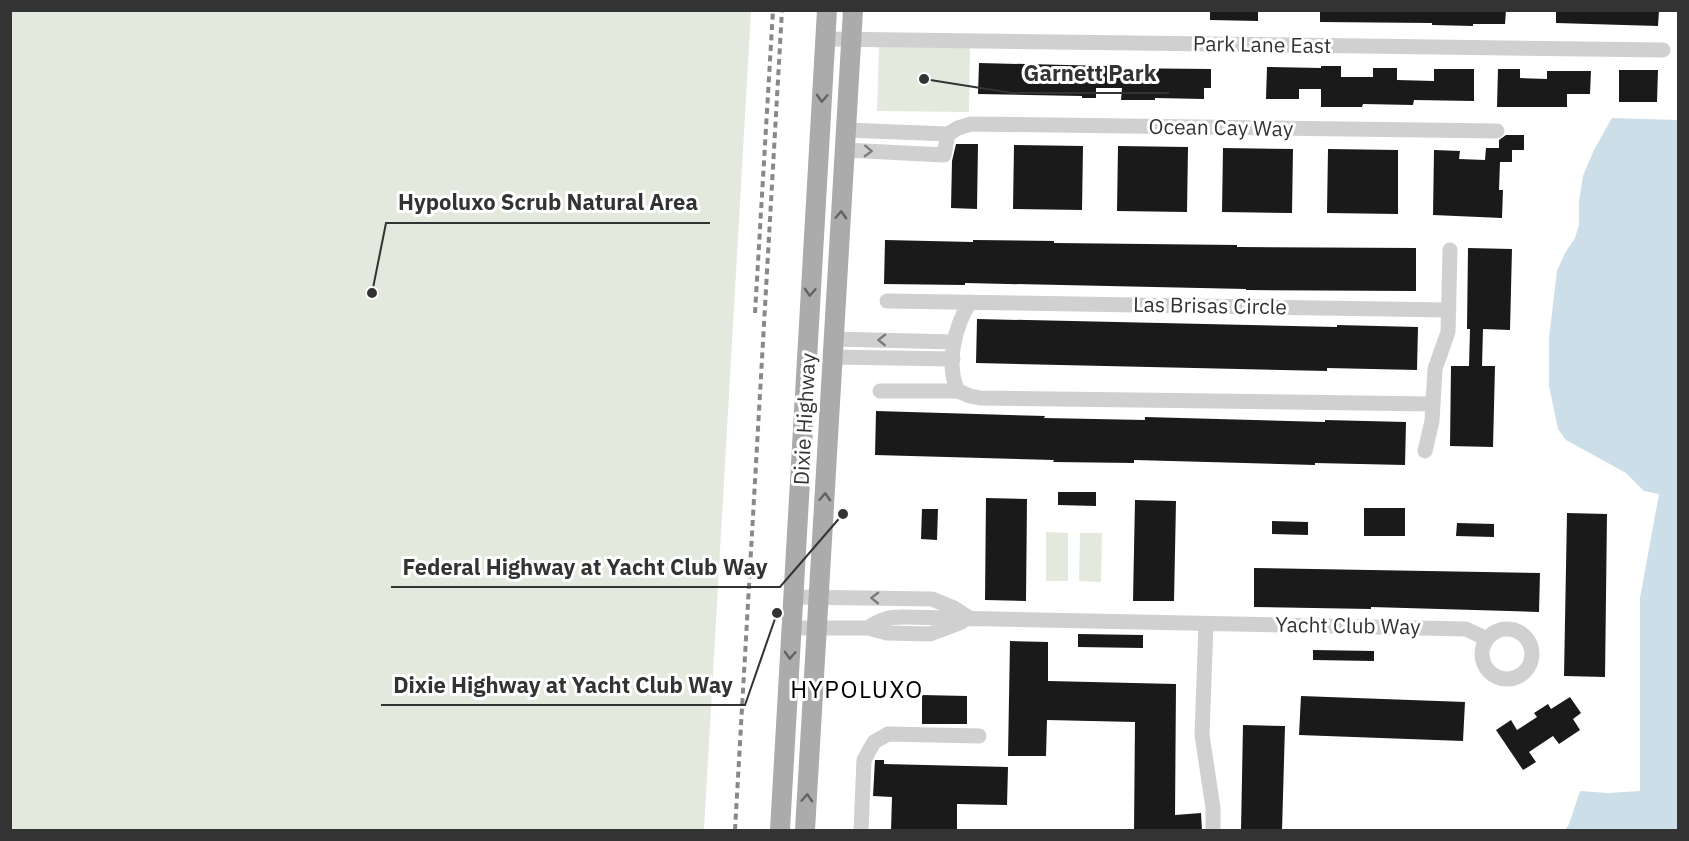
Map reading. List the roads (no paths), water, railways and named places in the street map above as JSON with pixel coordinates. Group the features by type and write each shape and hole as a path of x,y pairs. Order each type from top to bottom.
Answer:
{"main road":[{"name":"Dixie Highway","path":"780,831 827,10"},
{"name":"Dixie Highway","path":"805,831 852,10"}],"street":[{"name":"Park Lane East","path":"825,39 1663,50"},
{"name":"Ocean Cay Way","path":"846,129 948,134 971,124 1497,131"},
{"path":"845,150 944,155 948,134"},
{"path":"1425,451 1432,421 1435,369 1448,332 1450,250"},
{"name":"Las Brisas Circle","path":"886,301 1449,310"},
{"path":"958,391 954,381 954,342 959,323 970,302"},
{"path":"833,348 954,342"},
{"path":"833,348 953,359"},
{"path":"880,391 958,391 980,398 1433,404"},
{"name":"Yacht Club Way","path":"793,597 932,599 954,608 970,619"},
{"path":"902,633 906,599"},
{"name":"Yacht Club Way","path":"868,628 889,617 904,617 1466,629 1487,639"},
{"name":"Yacht Club Way","path":"792,628 868,628 887,633 930,634 970,619"},
{"path":"1206,624 1202,735 1213,808 1213,831"},
{"path":"861,831 864,760 874,742 888,734 979,736"}],"railway":[{"path":"755,313 773,10"},
{"path":"735,830 782,10"}],"place":[{"name":"Garnett Park","path":"924,79"},
{"name":"Hypoluxo Scrub Natural Area","path":"372,293"},
{"name":"Federal Highway at Yacht Club Way","path":"843,514"},
{"name":"Dixie Highway at Yacht Club Way","path":"777,613"}],"district":[{"name":"HYPOLUXO","path":"857,690"}]}
